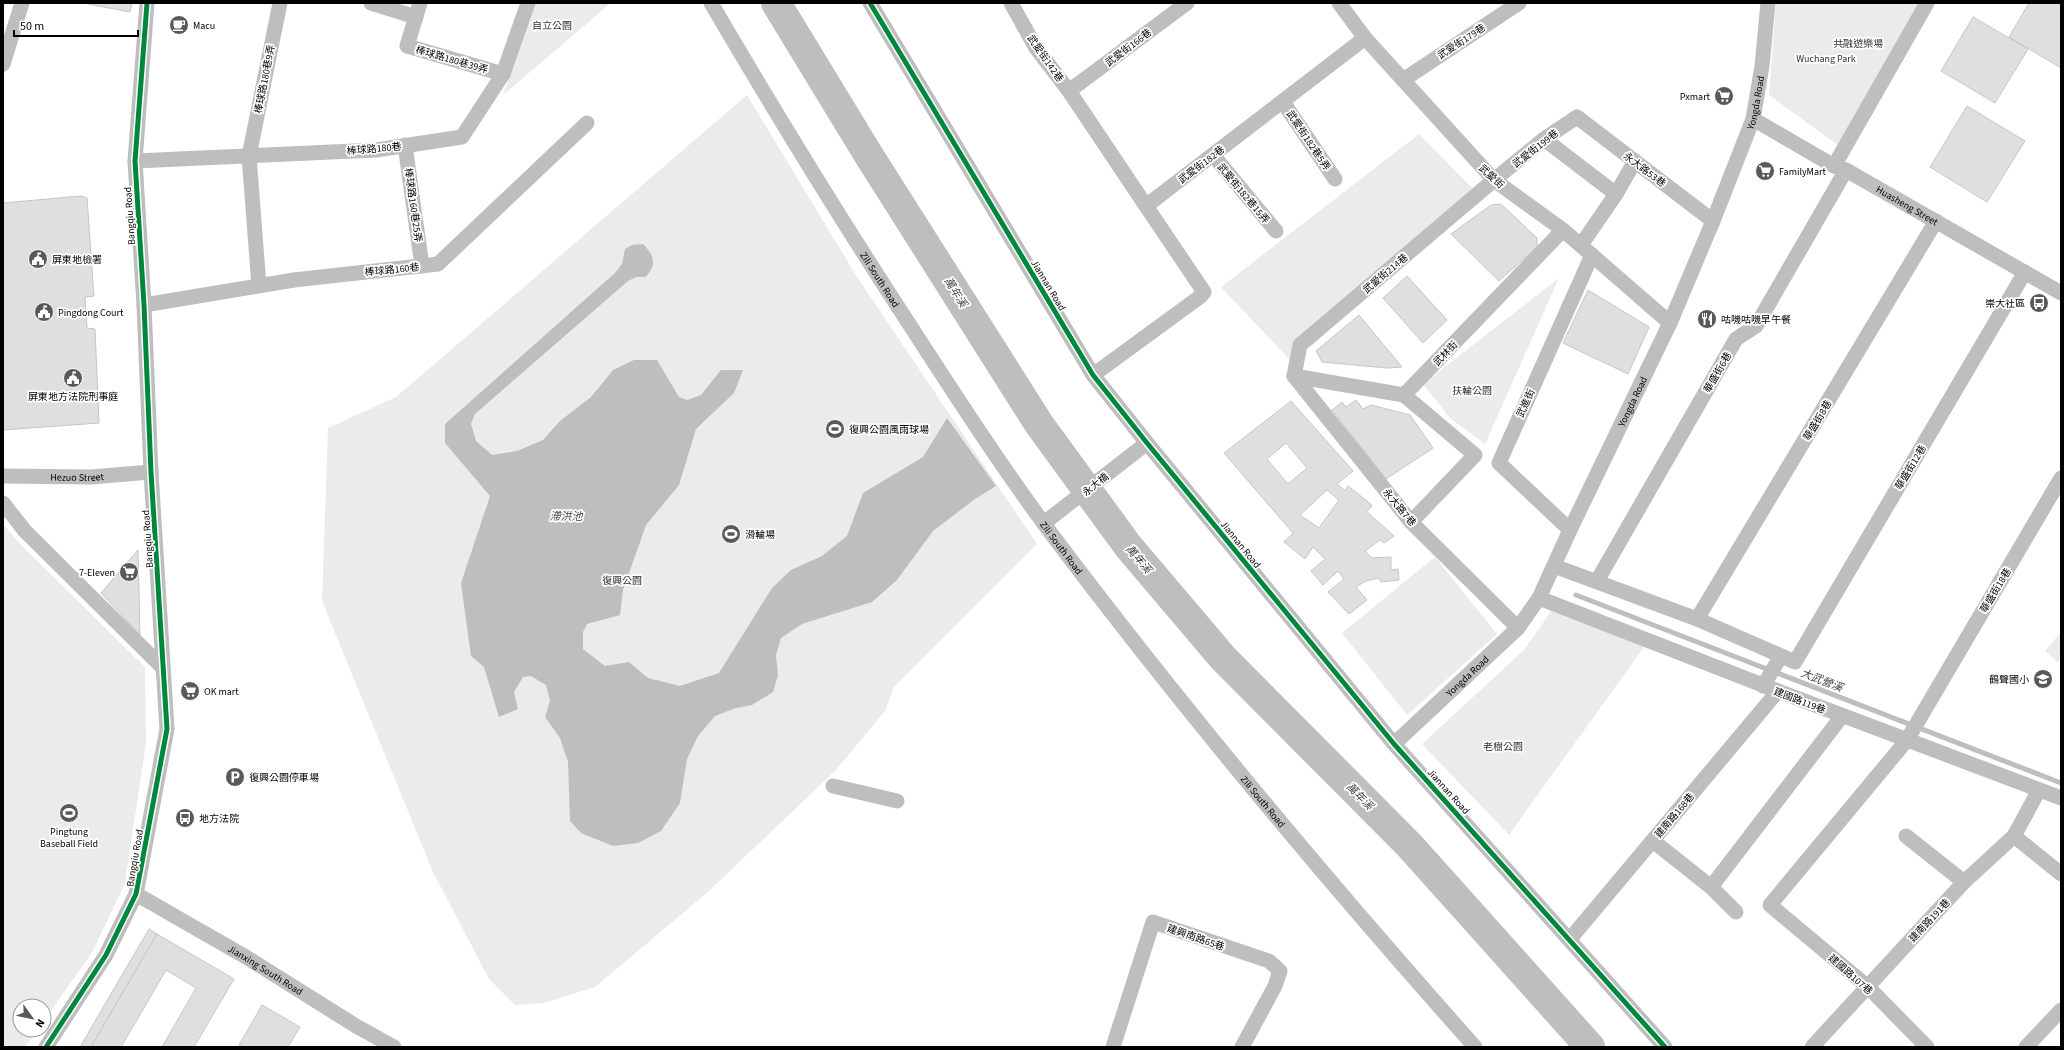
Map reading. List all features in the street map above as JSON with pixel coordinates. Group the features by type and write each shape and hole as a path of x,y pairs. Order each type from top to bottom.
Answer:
{"street":[{"path":"3,64 22,3"},
{"name":"Bangqiu Road","path":"46,1047 106,955 136,894 167,728 151,472 144,305 135,161 147,3"},
{"name":"棒球路180巷9弄","path":"259,286 249,156 280,3"},
{"path":"371,3 418,10"},
{"name":"棒球路180巷","path":"135,161 376,150 462,137 503,74 528,3"},
{"name":"Zili South Road","path":"711,3 758,83 875,272 964,408 1044,523 1224,755 1475,1047"},
{"name":"Jiannan Road","path":"870,3 1093,375 1146,444 1394,744 1570,938 1665,1047"},
{"name":"武愛街142巷","path":"1011,3 1036,48 1069,91"},
{"name":"武愛街166巷","path":"1069,91 1187,3"},
{"name":"武愛街","path":"1338,3 1365,38 1494,180 1563,230 1670,323"},
{"name":"武愛街179巷","path":"1403,80 1519,3"},
{"name":"Yongda Road","path":"1394,744 1518,628 1539,598 1570,530 1670,323 1753,120 1762,66 1768,3"},
{"name":"華盛街6巷","path":"1596,581 1736,339 1756,326 1927,3"},
{"name":"棒球路180巷39弄","path":"418,10 407,46 503,74"},
{"name":"武愛街182巷","path":"1146,206 1365,38"},
{"path":"1069,91 1204,292 1201,296 1093,375"},
{"name":"武愛街182巷5弄","path":"1283,102 1335,179"},
{"name":"武愛街199巷","path":"1494,180 1544,139 1577,117"},
{"name":"永大路53巷","path":"1577,117 1713,221"},
{"name":"Huasheng Street","path":"1753,120 1936,221 2061,293"},
{"name":"棒球路160巷","path":"144,305 294,280 438,264 587,123"},
{"path":"1544,139 1616,194"},
{"name":"棒球路160巷25弄","path":"406,145 422,266"},
{"name":"武愛街182巷15弄","path":"1213,155 1276,231"},
{"name":"武進街","path":"1499,463 1587,250 1635,161"},
{"name":"武愛街214巷","path":"1294,376 1300,345 1494,180"},
{"name":"華盛街8巷","path":"1697,619 1936,221"},
{"name":"武林街","path":"1404,395 1563,230"},
{"name":"華盛街12巷","path":"1772,671 1795,662 2025,272"},
{"path":"1294,376 1404,395 1475,455 1499,463 1570,530"},
{"name":"永大路7巷","path":"1294,376 1411,522 1518,628"},
{"name":"永大橋","path":"1044,523 1146,444"},
{"path":"1411,522 1475,455"},
{"name":"Hezuo Street","path":"3,476 91,478 151,472"},
{"name":"華盛街18巷","path":"1770,905 1907,740 2061,478"},
{"path":"3,503 25,531 163,668"},
{"path":"1554,566 1697,619 1772,671"},
{"name":"建國路119巷","path":"1539,598 1772,671 1778,691 2061,798"},
{"name":"建南路168巷","path":"1570,938 1778,691"},
{"path":"1711,887 1842,716"},
{"path":"833,786 897,801"},
{"name":"建南路191巷","path":"1812,1047 1868,988 1964,882 2014,836 2039,790"},
{"path":"1906,836 1964,882"},
{"path":"2014,836 2061,874"},
{"path":"1653,840 1711,887 1736,912"},
{"name":"Jianxing South Road","path":"136,894 246,957 356,1026 394,1047"},
{"name":"建國路107巷","path":"1770,905 1868,988 1927,1047"},
{"name":"建興南路65巷","path":"1113,1047 1153,922 1270,961 1280,971 1275,986 1242,1047"},
{"path":"2026,1047 2061,1010"}],"green space":[{"name":"自立公園","path":"536,3 611,3 503,95"},
{"name":"Wuchang Park","path":"1776,3 1920,3 1839,146 1769,95"},
{"name":"復興公園","path":"747,95 857,277 1037,544 894,687 885,711 836,770 709,891 595,987 544,1003 515,1005 489,979 433,872 322,601 328,428 396,397"},
{"path":"1419,134 1479,195 1289,359 1221,287"},
{"name":"扶輪公園","path":"1559,278 1485,444 1450,418 1423,384"},
{"name":"Pingtung Baseball Field","path":"3,524 21,545 145,667 146,743 125,883 93,951 52,1010 52,998 12,998 12,1038 31,1038 25,1047 3,1047"},
{"path":"1435,557 1497,634 1407,715 1342,633"},
{"name":"老樹公園","path":"1557,603 1646,644 1509,835 1422,744 1524,650"},
{"path":"2061,632 2061,658 2057,662 2045,651"}],"water":[{"name":"滯洪池","path":"643,244 650,253 653,261 653,265 649,273 645,277 636,277 628,281 475,414 471,424 476,441 492,455 517,451 543,440 560,421 591,397 613,370 634,360 657,360 679,397 687,400 701,395 721,370 743,370 734,393 696,429 679,485 646,525 623,590 620,615 587,624 583,632 583,649 605,666 629,662 648,678 680,686 719,673 772,588 791,570 822,556 847,536 863,493 923,457 947,418 996,486 975,499 933,531 897,580 872,602 802,624 781,638 776,655 778,675 773,692 752,705 736,708 715,716 698,736 687,759 680,803 661,831 638,843 613,846 581,833 570,821 568,762 560,738 545,717 550,701 546,685 531,676 523,677 514,692 518,709 499,717 484,667 471,656 461,583 490,496 445,443 445,424 616,272 622,264 625,249 632,245"}],"building":[{"path":"83,3 132,3 130,12"},
{"path":"2029,3 2061,3 2061,68 2009,37"},
{"path":"1973,17 2028,49 1995,103 1941,71"},
{"path":"1967,106 2025,141 1987,202 1930,167"},
{"name":"Pingdong Court","path":"81,196 87,198 94,296 85,297 87,328 95,329 99,423 3,430 3,203"},
{"path":"1501,204 1537,238 1537,247 1499,281 1451,234 1491,205"},
{"path":"1407,276 1447,320 1423,343 1383,298"},
{"path":"1588,290 1649,327 1628,374 1563,343"},
{"path":"1359,315 1402,367 1387,368 1322,362 1316,351"},
{"path":"1356,400 1363,409 1371,405 1410,415 1433,448 1386,479 1332,410 1342,402 1346,407"},
{"path":"1291,401 1353,471 1337,484 1345,491 1348,486 1372,505 1367,512 1394,536 1384,543 1380,540 1365,551 1372,558 1391,557 1391,570 1398,569 1399,580 1381,582 1379,578 1366,581 1356,587 1367,600 1349,614 1328,592 1344,579 1338,571 1323,585 1311,571 1325,559 1313,547 1305,559 1284,542 1293,533 1224,453","holes":["1286,443 1307,468 1288,484 1267,459","1327,490 1339,500 1319,528 1300,515"]},
{"name":"7-Eleven","path":"138,550 140,635 101,593"},
{"path":"149,929 157,934 91,1047 80,1047"},
{"path":"157,934 234,979 194,1047 162,1047 196,988 166,970 121,1047 91,1047"},
{"path":"262,1005 300,1027 288,1047 243,1047 239,1045"}],"waterway":[{"name":"萬年溪","path":"776,3 868,154 1039,424 1128,546 1223,658 1410,846 1590,1047"},
{"name":"大武營溪","path":"1576,595 2061,783"}],"cycle path":[{"path":"46,1047 106,955 136,894 167,729 151,472 144,305 135,161 147,3"},
{"path":"870,3 1093,375 1394,744 1665,1047"}],"place":[{"name":"Macu","path":"179,25"},
{"name":"Pxmart","path":"1724,96"},
{"name":"FamilyMart","path":"1765,171"},
{"name":"屏東地檢署","path":"38,259"},
{"name":"崇大社區","path":"2039,303"},
{"name":"Pingdong Court","path":"44,312"},
{"name":"咕嘰咕嘰早午餐","path":"1707,319"},
{"name":"屏東地方法院刑事庭","path":"73,378"},
{"name":"復興公園風雨球場","path":"835,429"},
{"name":"滑輪場","path":"731,534"},
{"name":"7-Eleven","path":"129,572"},
{"name":"鶴聲國小","path":"2043,679"},
{"name":"OK mart","path":"190,691"},
{"name":"復興公園停車場","path":"235,777"},
{"name":"Pingtung Baseball Field","path":"69,813"},
{"name":"地方法院","path":"185,818"}],"park label":[{"name":"共融遊樂場","path":"1858,43"}]}
